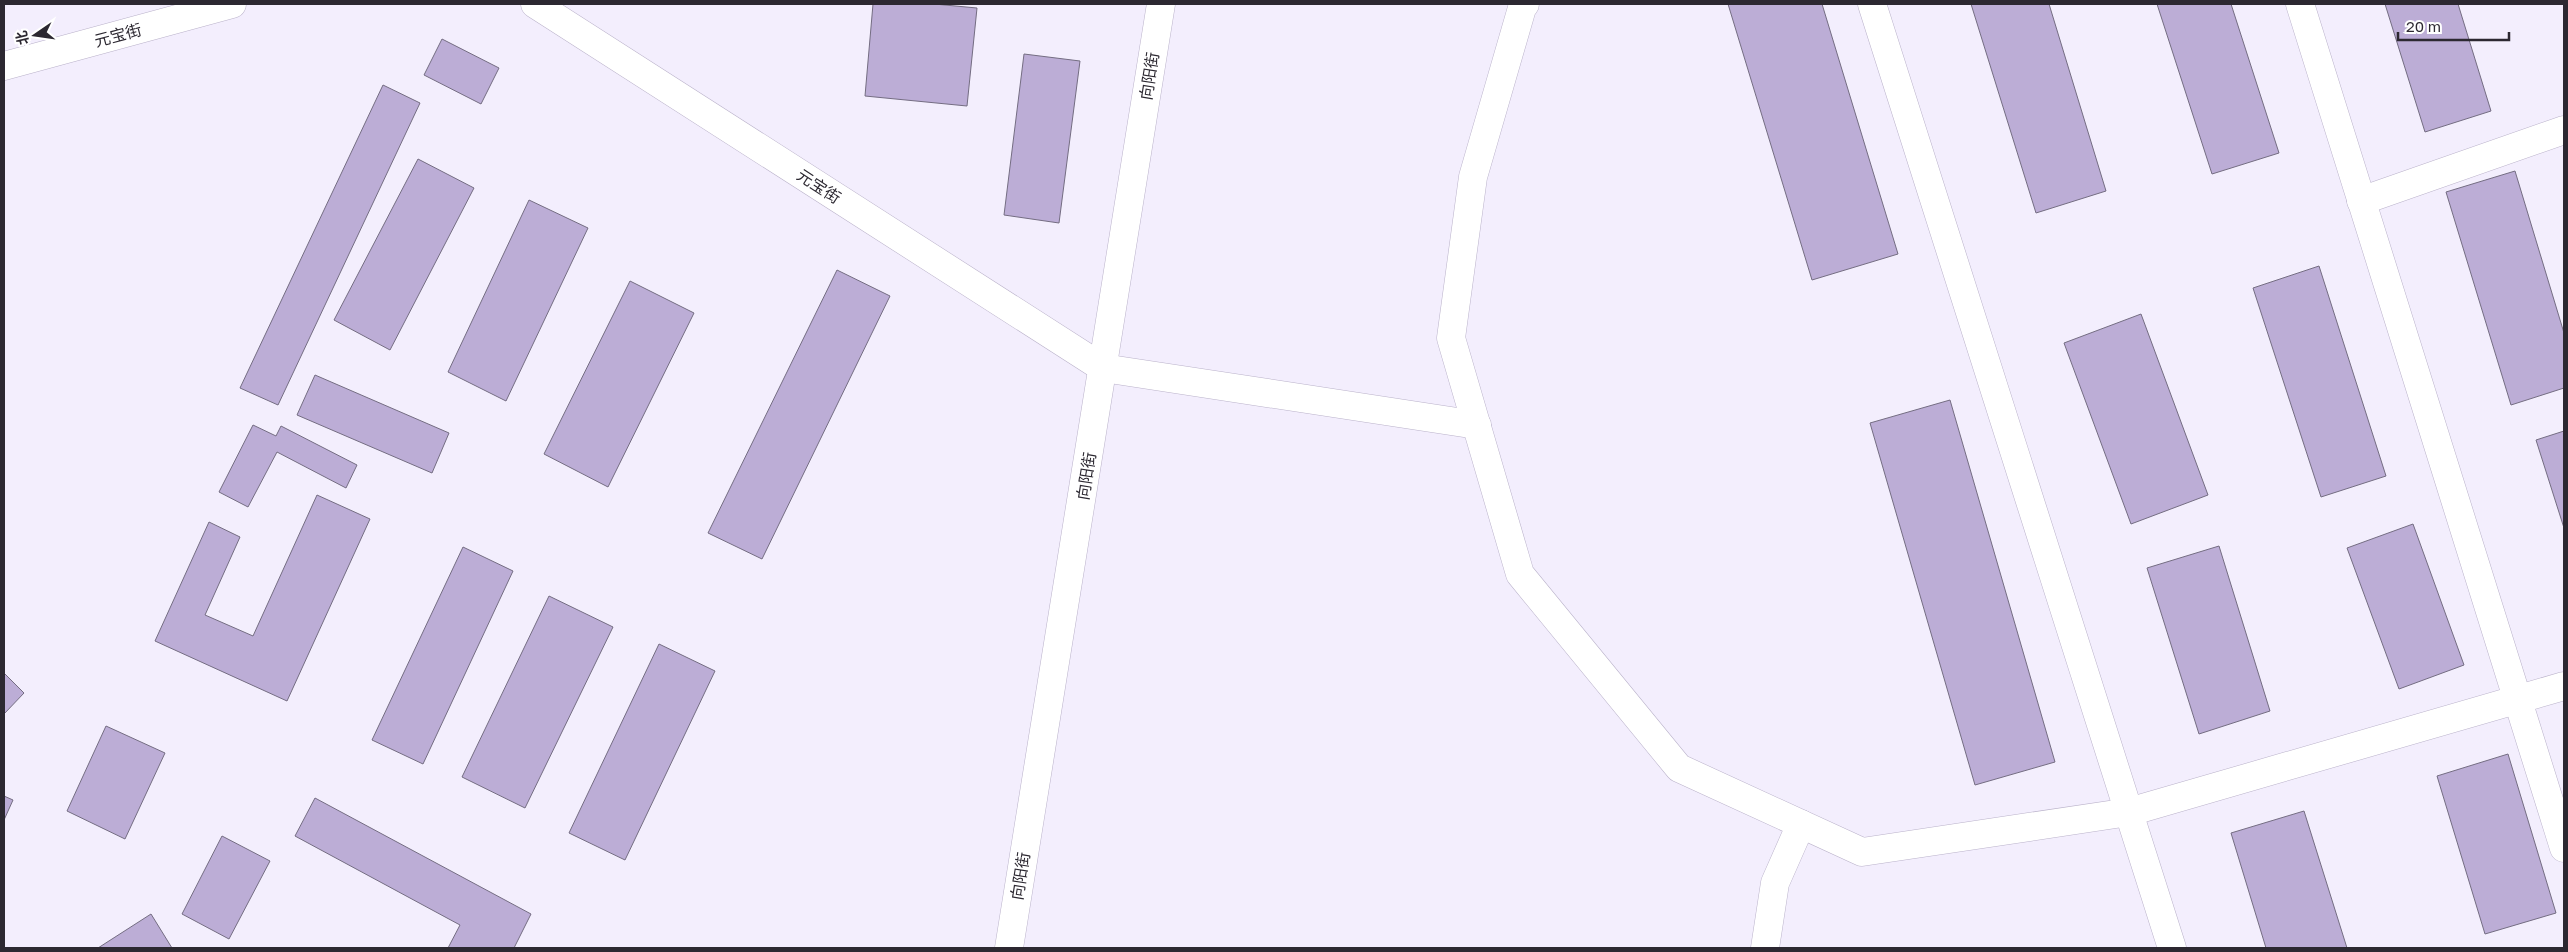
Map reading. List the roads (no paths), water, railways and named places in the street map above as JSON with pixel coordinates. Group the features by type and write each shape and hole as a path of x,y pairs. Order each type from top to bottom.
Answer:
{"street":[{"name":"元宝街","path":"4,66 232,4"},
{"name":"元宝街","path":"536,4 1103,368"},
{"name":"向阳街","path":"1009,948 1160,4"},
{"path":"1525,4 1522,8 1473,177 1451,338 1520,574 1680,768 1862,852 2129,812 2564,686"},
{"path":"1872,4 2172,948"},
{"path":"2300,4 2564,848"},
{"path":"2361,201 2564,130"},
{"path":"1103,368 1477,425"},
{"path":"1765,948 1775,883 1801,824"}]}
